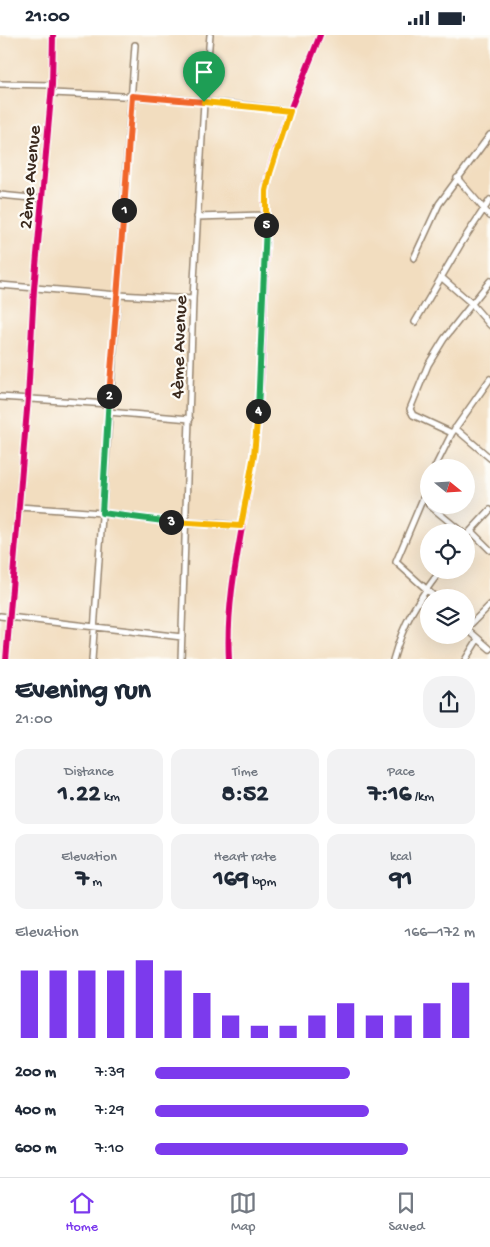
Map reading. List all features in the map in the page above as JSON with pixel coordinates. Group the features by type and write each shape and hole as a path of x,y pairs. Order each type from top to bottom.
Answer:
{"street":[{"name":"2ème Avenue","path":"6,659 28,398 41,199 52,85 53,35"},
{"name":"4ème Avenue","path":"181,659 188,524 193,299 204,102 210,35"},
{"path":"229,659 228,643 241,526 257,429 266,191 290,111 320,35"},
{"path":"92,659 108,404 118,295 135,45"},
{"path":"0,84 52,85"},
{"path":"51,93 132,96 290,111"},
{"path":"414,258 439,204 490,135"},
{"path":"457,178 490,216"},
{"path":"0,195 41,199"},
{"path":"415,322 490,200"},
{"path":"197,217 266,215"},
{"path":"441,277 471,303 490,325"},
{"path":"490,281 444,339 428,365 410,409 411,413 454,431 490,457"},
{"path":"0,285 34,289 193,299"},
{"path":"439,459 454,431 490,379"},
{"path":"0,397 108,404"},
{"path":"108,412 190,419"},
{"path":"420,505 396,562 427,589 434,579"},
{"path":"19,507 102,513 188,524 212,523 241,526"},
{"path":"475,527 490,510"},
{"path":"440,514 452,524"},
{"path":"475,535 490,550"},
{"path":"393,659 402,629 420,600"},
{"path":"475,620 490,605"},
{"path":"0,616 182,637"},
{"path":"475,636 490,649"},
{"path":"465,659 478,639"}],"cycle path":[{"path":"6,659 28,398 34,289 52,85 53,35"},
{"path":"229,659 230,608 233,582 257,428 266,249 266,188 282,131 320,35"}],"route":[{"path":"132,96 204,102 290,111 266,191 266,247 257,429 241,526 197,522 188,524 102,513 108,404 118,295 132,96"}]}
